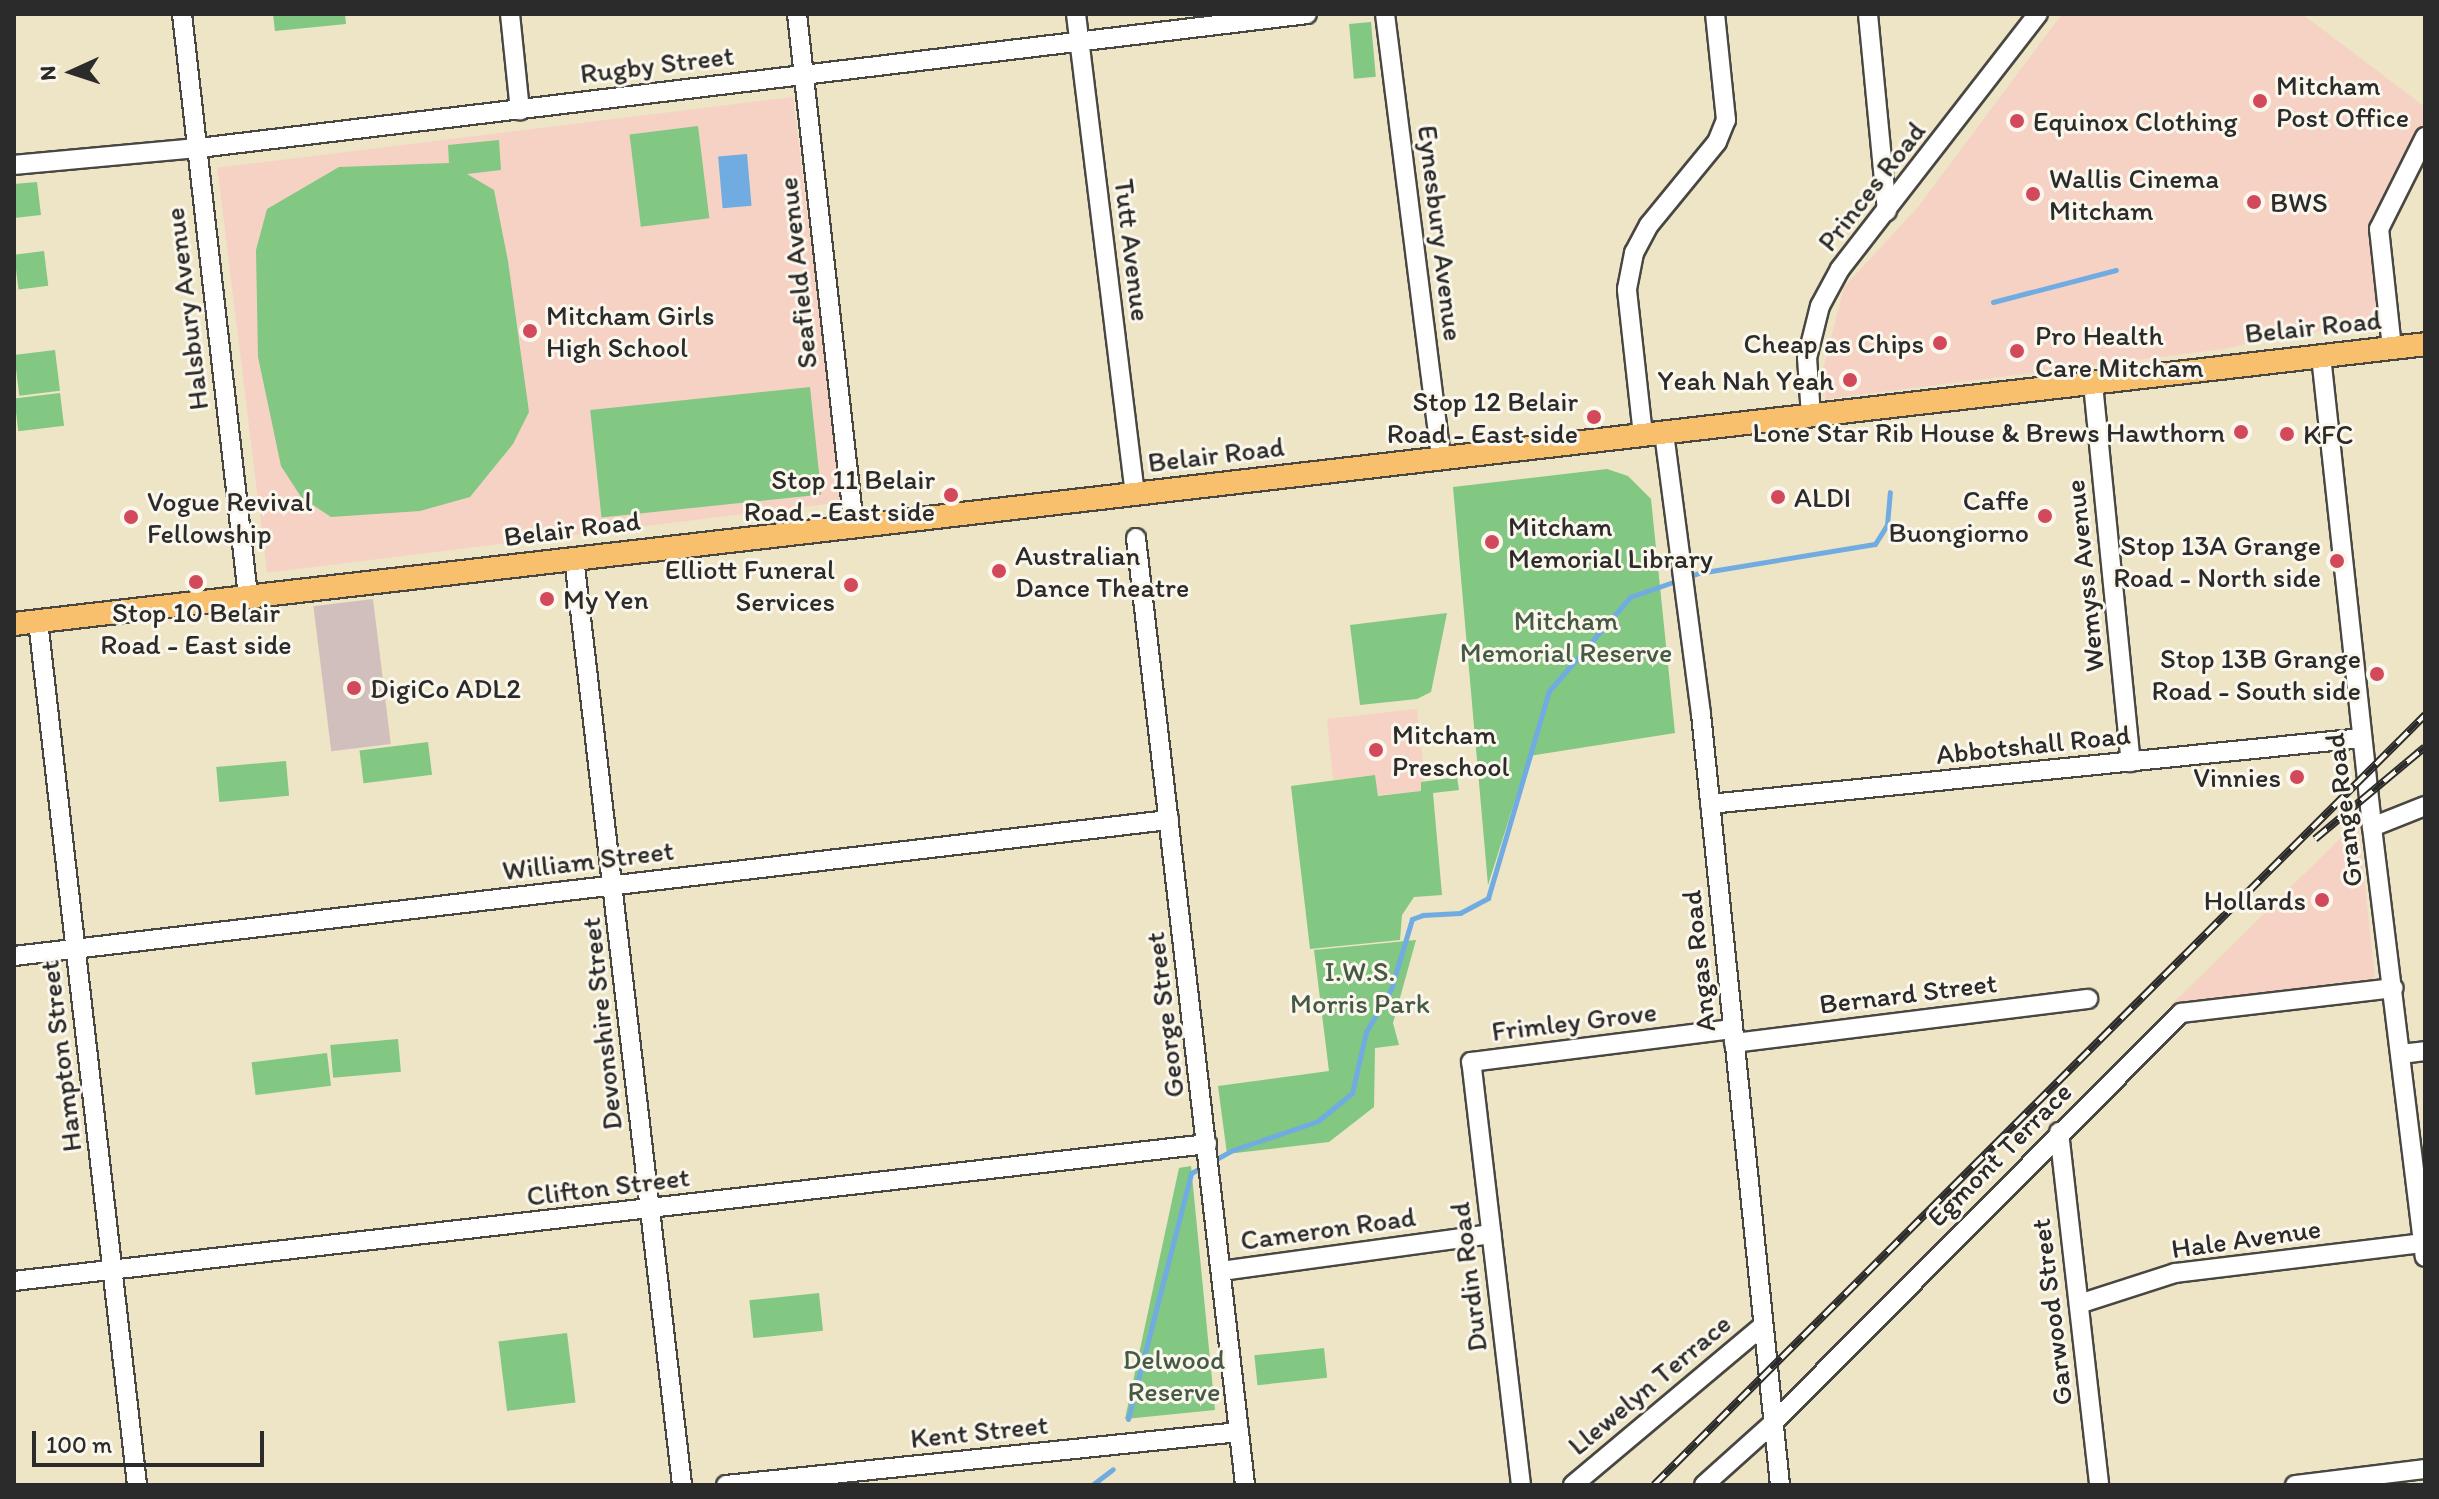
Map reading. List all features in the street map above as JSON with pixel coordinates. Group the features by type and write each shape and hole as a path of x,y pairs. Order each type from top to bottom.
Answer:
{"main road":[{"name":"Belair Road","path":"14,624 2425,344"}],"street":[{"name":"Halsbury Avenue","path":"182,14 248,596"},
{"path":"510,14 520,110"},
{"name":"Seafield Avenue","path":"797,14 854,526"},
{"name":"Tutt Avenue","path":"1076,14 1135,494"},
{"name":"Rugby Street","path":"14,165 196,149 1307,14"},
{"name":"Eynesbury Avenue","path":"1385,14 1441,458"},
{"name":"Angas Road","path":"1715,14 1726,120 1717,142 1649,225 1634,253 1627,289 1639,401 1654,434 1682,558 1780,1485"},
{"path":"1868,14 1885,162 1887,211"},
{"name":"Princes Road","path":"1811,416 1807,358 1820,306 1840,269 1918,173 2038,14"},
{"path":"2392,348 2379,229 2425,137"},
{"path":"1885,162 1899,171 1918,173"},
{"name":"Grange Road","path":"2321,356 2372,827 2424,1250"},
{"name":"Wemyss Avenue","path":"2093,384 2131,762"},
{"name":"George Street","path":"1136,538 1245,1485"},
{"name":"Devonshire Street","path":"574,558 682,1485"},
{"name":"Hampton Street","path":"38,621 137,1485"},
{"name":"Abbotshall Road","path":"1710,804 2362,738"},
{"path":"2372,827 2425,806"},
{"name":"William Street","path":"14,956 1169,820"},
{"name":"Egmont Terrace","path":"1704,1485 1772,1424 2059,1132 2181,1013 2394,988"},
{"name":"Bernard Street","path":"1733,1036 2088,999"},
{"name":"Frimley Grove","path":"1471,1062 1733,1036"},
{"path":"2401,1054 2425,1051"},
{"name":"Durdin Road","path":"1471,1062 1521,1485"},
{"name":"Garwood Street","path":"2059,1132 2099,1485"},
{"name":"Clifton Street","path":"14,1281 1208,1145"},
{"name":"Cameron Road","path":"1221,1271 1491,1234"},
{"name":"Hale Avenue","path":"2079,1304 2175,1273 2424,1250"},
{"name":"Llewelyn Terrace","path":"1573,1485 1761,1327"},
{"name":"Kent Street","path":"726,1485 1239,1432"},
{"path":"2295,1485 2425,1469"}],"shaded area":[{"path":"2062,14 2302,14 2425,107 2425,125 2369,235 2378,325 2286,335 2224,349 1826,399 1823,370 1844,287 1918,207"},
{"name":"Mitcham Girls High School","path":"793,97 843,502 267,573 217,168"},
{"name":"DigiCo ADL2","path":"373,599 391,744 331,751 313,606"},
{"name":"Mitcham Preschool","path":"1417,709 1425,780 1421,782 1422,791 1378,795 1374,775 1333,780 1327,719"},
{"name":"Hollards","path":"2358,821 2375,978 2171,1005"}],"green space":[{"path":"273,14 345,14 346,24 275,31"},
{"path":"1371,22 1376,77 1354,79 1349,24"},
{"path":"698,126 709,218 641,227 630,134"},
{"path":"499,140 501,170 467,174 494,190 508,261 529,412 513,444 470,497 420,511 331,517 301,497 281,466 258,357 256,250 267,209 339,167 449,163 448,145"},
{"path":"37,182 41,215 14,218 14,184"},
{"path":"44,251 48,286 18,289 14,255"},
{"path":"55,350 60,391 19,396 14,355"},
{"path":"810,387 821,494 601,518 590,410"},
{"path":"60,393 64,426 18,431 14,399"},
{"name":"Mitcham Memorial Reserve","path":"1607,469 1628,476 1651,499 1675,733 1529,756 1488,885 1453,487"},
{"path":"1447,613 1431,692 1417,699 1360,705 1350,625"},
{"path":"428,742 432,775 364,783 360,750"},
{"path":"286,761 289,796 219,802 216,767"},
{"path":"1375,775 1378,796 1421,791 1421,782 1457,777 1459,790 1433,793 1442,895 1414,897 1402,915 1400,940 1310,949 1291,786"},
{"name":"I.W.S. Morris Park","path":"1416,940 1393,1023 1399,1045 1375,1048 1374,1107 1329,1142 1227,1154 1218,1086 1329,1071 1314,950"},
{"path":"398,1039 401,1072 333,1078 330,1045"},
{"path":"327,1053 331,1086 256,1095 252,1062"},
{"name":"Delwood Reserve","path":"1191,1166 1215,1410 1125,1419 1179,1168"},
{"path":"819,1293 823,1331 753,1338 749,1300"},
{"path":"567,1333 576,1402 507,1411 499,1341"},
{"path":"1324,1348 1327,1378 1258,1385 1254,1355"}],"water":[{"path":"747,154 752,206 723,208 718,157"}],"waterway":[{"path":"1993,302 2116,270"},
{"path":"1211,1162 1233,1150 1318,1121 1352,1093 1366,1032 1391,989 1412,919 1423,915 1460,913 1488,898 1549,691 1630,597 1699,573 1875,544 1887,525 1890,492"},
{"path":"1128,1419 1191,1173 1203,1167"},
{"path":"1092,1485 1113,1469"}],"railway":[{"path":"1654,1485 2425,715"},
{"path":"2315,839 2425,747"}],"place":[{"name":"Mitcham Post Office","path":"2260,101"},
{"name":"Equinox Clothing","path":"2017,121"},
{"name":"Wallis Cinema Mitcham","path":"2033,194"},
{"name":"BWS","path":"2254,202"},
{"name":"Mitcham Girls High School","path":"530,331"},
{"name":"Cheap as Chips","path":"1940,343"},
{"name":"Pro Health Care Mitcham","path":"2017,351"},
{"name":"Yeah Nah Yeah","path":"1850,380"},
{"name":"Stop 12 Belair Road - East side","path":"1594,417"},
{"name":"Lone Star Rib House & Brews Hawthorn","path":"2241,432"},
{"name":"KFC","path":"2287,434"},
{"name":"Stop 11 Belair Road - East side","path":"951,495"},
{"name":"ALDI","path":"1778,497"},
{"name":"Caffe Buongiorno","path":"2045,516"},
{"name":"Vogue Revival Fellowship","path":"131,517"},
{"name":"Mitcham Memorial Library","path":"1492,542"},
{"name":"Stop 13A Grange Road - North side","path":"2337,561"},
{"name":"Australian Dance Theatre","path":"999,571"},
{"name":"Stop 10 Belair Road - East side","path":"196,582"},
{"name":"Elliott Funeral Services","path":"851,585"},
{"name":"My Yen","path":"547,599"},
{"name":"Stop 13B Grange Road - South side","path":"2377,674"},
{"name":"DigiCo ADL2","path":"354,688"},
{"name":"Mitcham Preschool","path":"1376,750"},
{"name":"Vinnies","path":"2297,777"},
{"name":"Hollards","path":"2322,900"}]}
